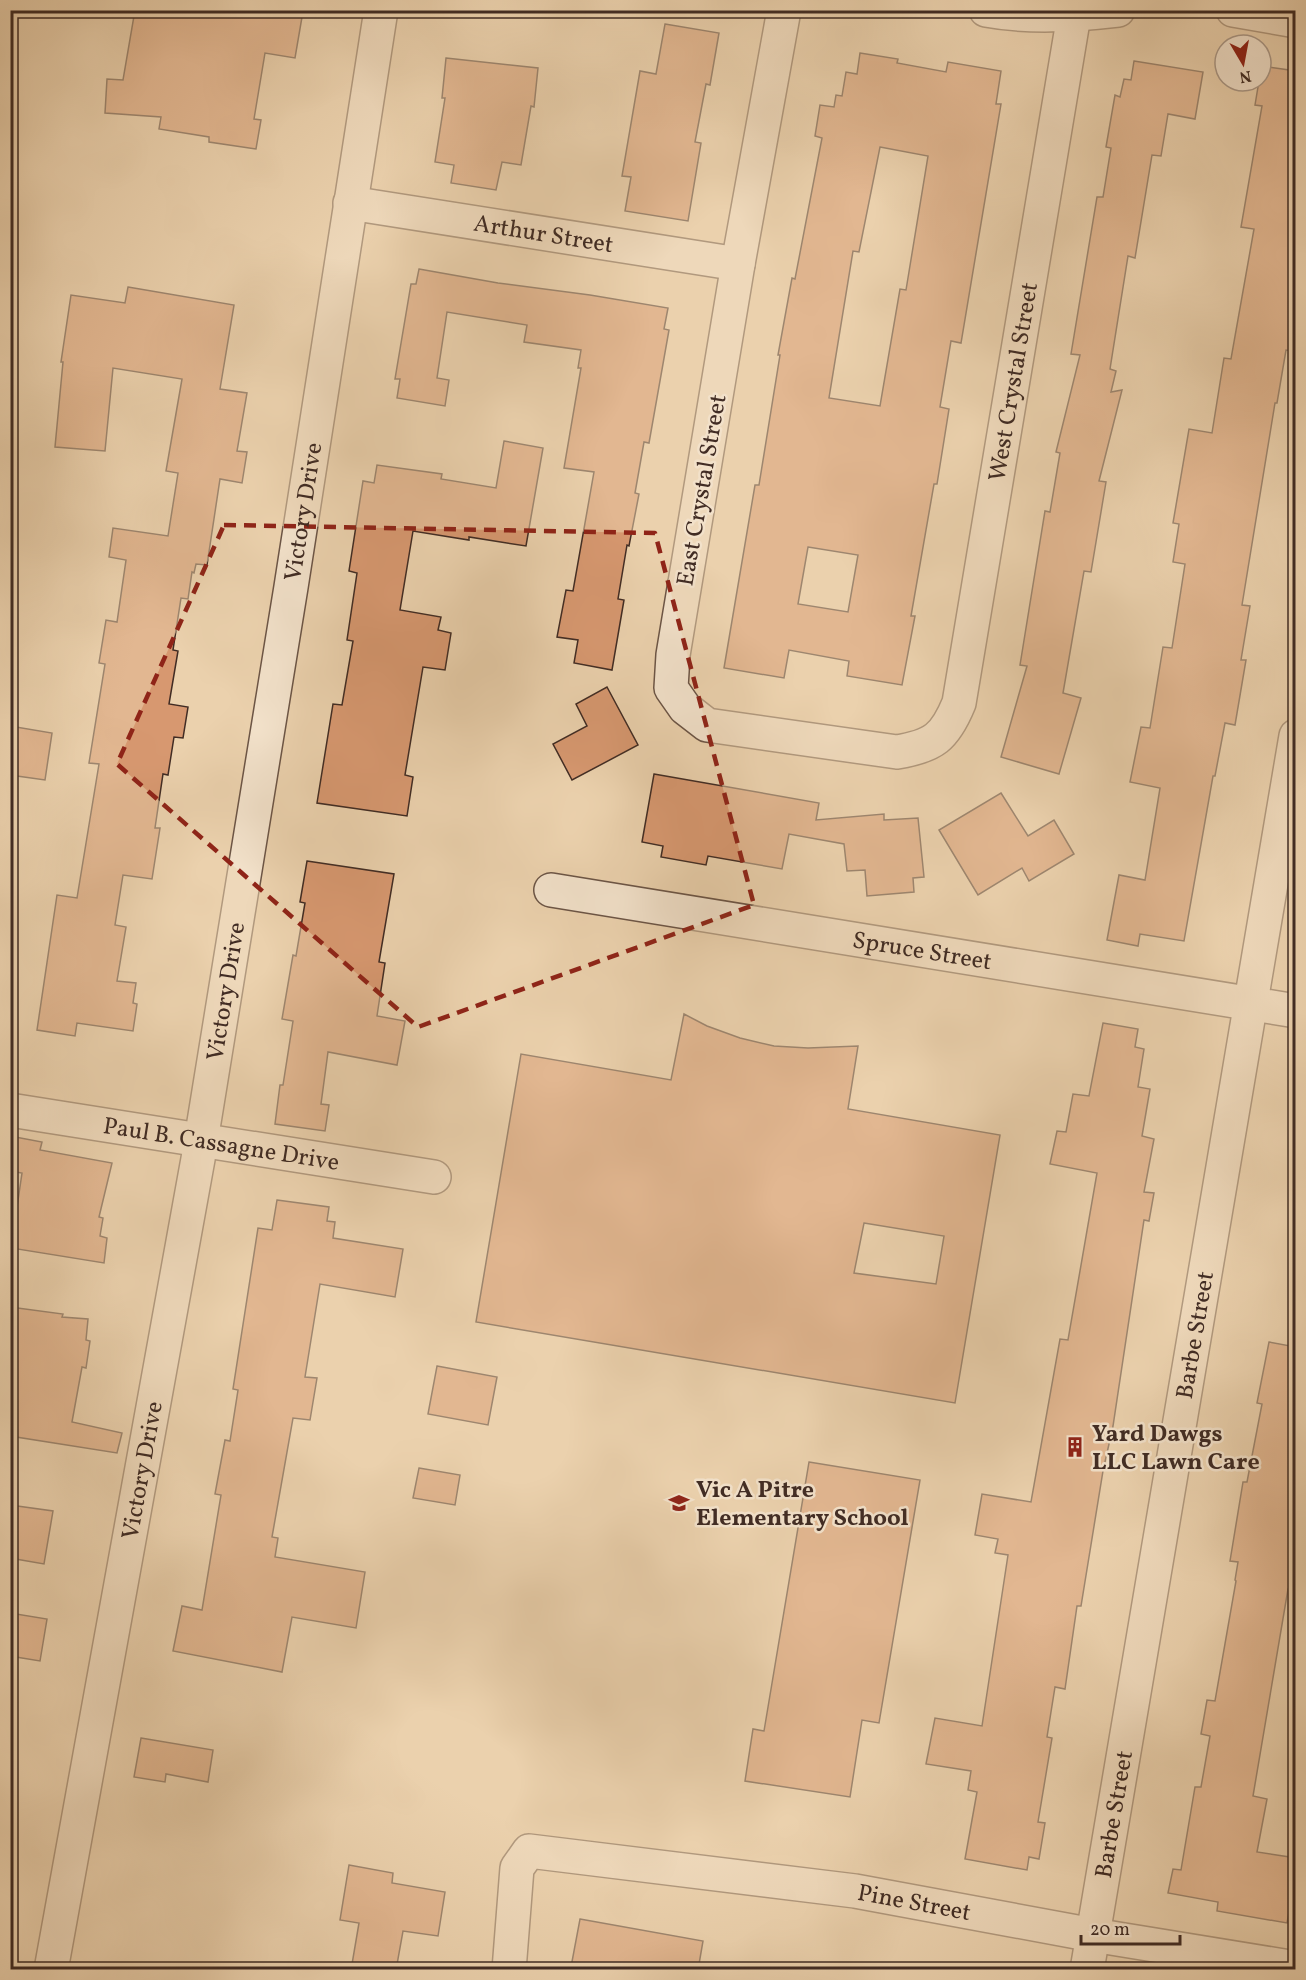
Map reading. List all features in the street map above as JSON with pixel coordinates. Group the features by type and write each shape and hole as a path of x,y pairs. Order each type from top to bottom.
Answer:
{"street":[{"name":"Victory Drive","path":"51,1970 200,1139 291,587 381,10"},
{"name":"East Crystal Street","path":"784,10 738,264 675,644 671,688 685,708 707,725 897,752 919,749 936,739"},
{"path":"986,10 1008,14 1074,15 1118,10"},
{"path":"1233,10 1296,21"},
{"name":"West Crystal Street","path":"936,739 950,724 959,703 1074,15"},
{"name":"Arthur Street","path":"351,203 738,264"},
{"name":"Barbe Street","path":"1087,1970 1296,736"},
{"name":"Spruce Street","path":"551,890 1296,1011"},
{"name":"Paul B. Cassagne Drive","path":"10,1110 434,1177"},
{"name":"Pine Street","path":"509,1970 517,1868 529,1851 855,1891 1093,1935 1296,1968"}],"highlighted area":[{"path":"224,525 655,533 754,905 418,1027 117,764"}],"building":[{"path":"135,10 264,10 302,17 295,58 265,53 254,119 261,120 256,149 209,142 209,137 159,129 161,117 105,113 107,79 123,80"},
{"path":"665,24 719,33 710,85 706,84 695,142 701,143 688,221 625,211 631,177 622,176 640,71 656,74"},
{"path":"860,53 898,59 897,63 946,72 948,62 1001,71 996,104 1001,104 961,343 951,341 940,407 949,409 911,616 915,616 902,685 847,676 849,661 789,650 784,678 724,668 755,485 759,485 792,278 795,279 822,138 815,136 820,105 834,107 836,95 842,96 846,72 857,74","holes":["880,147 928,156 906,290 900,289 880,406 829,398 853,251 859,252","808,547 858,555 848,612 798,604"]},
{"path":"446,58 538,68 534,107 531,106 521,165 502,162 496,190 451,183 454,165 435,162 445,98 442,98"},
{"path":"1134,61 1203,72 1195,119 1168,114 1161,156 1152,155 1135,258 1128,256 1110,369 1116,371 1111,392 1122,390 1099,481 1106,482 1091,572 1084,571 1063,693 1081,698 1059,774 1001,757 1027,666 1020,665 1045,511 1050,512 1060,453 1056,452 1080,355 1071,354 1097,197 1103,197 1111,148 1106,147 1115,95 1120,97 1124,79 1131,80"},
{"path":"1273,68 1296,71 1296,331 1292,351 1286,350 1277,403 1275,403 1242,605 1250,606 1241,660 1246,660 1235,725 1225,723 1215,776 1213,776 1184,941 1140,934 1138,946 1107,940 1119,875 1145,880 1160,788 1130,782 1141,727 1150,728 1163,647 1172,648 1185,564 1173,562 1179,524 1173,523 1189,429 1212,433 1224,358 1231,359 1254,229 1241,227 1262,106 1255,105 1257,93 1273,93"},
{"path":"419,269 668,308 664,329 669,330 649,443 644,442 635,493 639,494 618,599 624,600 612,670 574,663 578,640 557,637 566,590 573,591 594,472 564,468 581,368 578,368 581,350 524,342 527,325 447,312 437,378 449,380 445,406 397,398 400,379 395,379 411,284 416,284"},
{"path":"128,287 234,305 220,389 247,393 237,451 247,452 242,483 220,479 207,565 196,564 194,573 192,572 188,599 181,598 173,650 178,651 169,704 188,707 183,738 174,737 168,775 163,774 155,828 160,828 152,879 123,875 115,925 126,927 117,981 136,983 133,1003 137,1004 133,1031 77,1023 75,1036 37,1030 57,895 77,898 99,764 89,763 105,664 99,663 106,620 117,622 126,560 109,557 113,528 168,536 178,473 166,471 182,379 113,368 105,451 55,447 63,362 61,362 71,295 125,303"},
{"path":"504,441 543,448 526,546 413,531 400,610 441,617 438,630 451,633 445,670 423,667 405,775 413,777 407,816 317,803 333,704 342,705 353,641 347,640 357,573 349,571 363,481 374,483 377,465 442,474 441,479 496,488"},
{"path":"607,687 638,745 572,780 553,744 587,726 576,704"},
{"path":"10,726 52,733 45,780 10,775"},
{"path":"654,774 819,803 816,820 884,814 884,820 918,818 924,877 913,878 914,892 867,896 865,870 847,871 844,844 789,834 782,869 708,856 706,865 661,857 663,846 642,842"},
{"path":"1001,793 1028,836 1054,820 1074,854 1029,881 1022,868 978,895 939,830"},
{"path":"307,861 394,874 379,962 385,963 377,1016 405,1021 397,1065 328,1052 321,1104 329,1105 325,1131 275,1124 293,1021 282,1019 305,903 300,902"},
{"path":"684,1014 707,1026 740,1038 774,1046 808,1048 858,1046 848,1109 1000,1135 955,1403 476,1322 521,1054 671,1080","holes":["864,1223 944,1236 936,1284 854,1273"]},
{"path":"1103,1023 1138,1029 1135,1047 1144,1049 1138,1087 1150,1089 1142,1136 1154,1139 1144,1192 1154,1193 1149,1221 1144,1220 1113,1426 1103,1471 1081,1606 1077,1606 1065,1689 1055,1687 1047,1737 1052,1738 1038,1822 1045,1823 1039,1859 1029,1857 1027,1870 965,1859 977,1792 968,1790 971,1771 926,1764 935,1718 982,1726 1008,1555 995,1553 998,1539 975,1535 982,1494 1031,1502 1060,1339 1068,1340 1097,1173 1050,1164 1057,1131 1066,1132 1073,1094 1089,1096"},
{"path":"10,1136 42,1142 40,1150 112,1163 99,1217 103,1218 100,1236 107,1238 104,1263 11,1248 22,1173 10,1171"},
{"path":"277,1200 329,1207 327,1221 335,1222 333,1238 403,1249 395,1297 320,1284 305,1377 317,1378 310,1420 293,1418 272,1537 278,1538 275,1557 365,1572 356,1628 292,1617 282,1672 173,1651 182,1606 202,1610 221,1495 215,1494 225,1440 230,1441 238,1390 233,1389 258,1228 272,1230"},
{"path":"10,1307 63,1314 62,1317 88,1319 86,1340 90,1341 86,1368 82,1367 72,1422 122,1433 117,1453 10,1436"},
{"path":"1269,1342 1296,1347 1296,1515 1289,1553 1296,1554 1296,1583 1290,1582 1288,1589 1253,1796 1267,1799 1257,1852 1296,1858 1296,1875 1287,1923 1217,1911 1218,1902 1168,1893 1173,1869 1181,1870 1195,1787 1201,1787 1210,1736 1201,1734 1207,1700 1215,1701 1236,1581 1238,1562 1230,1561 1243,1482 1247,1482 1262,1404 1257,1403"},
{"path":"437,1366 497,1377 488,1425 428,1414"},
{"path":"809,1462 920,1480 879,1723 862,1720 850,1797 745,1781 753,1729 764,1731"},
{"path":"419,1468 460,1475 455,1505 413,1498"},
{"path":"10,1505 53,1511 44,1564 10,1558"},
{"path":"10,1613 47,1619 40,1661 10,1656"},
{"path":"141,1738 213,1750 208,1782 166,1774 165,1782 134,1777"},
{"path":"349,1865 393,1873 392,1883 445,1892 438,1936 403,1931 396,1970 351,1970 359,1923 340,1920"},
{"path":"580,1919 703,1941 698,1970 586,1970 571,1967"}],"place":[{"name":"Yard Dawgs LLC Lawn Care","path":"1075,1447"},
{"name":"Vic A Pitre Elementary School","path":"679,1503"}]}
